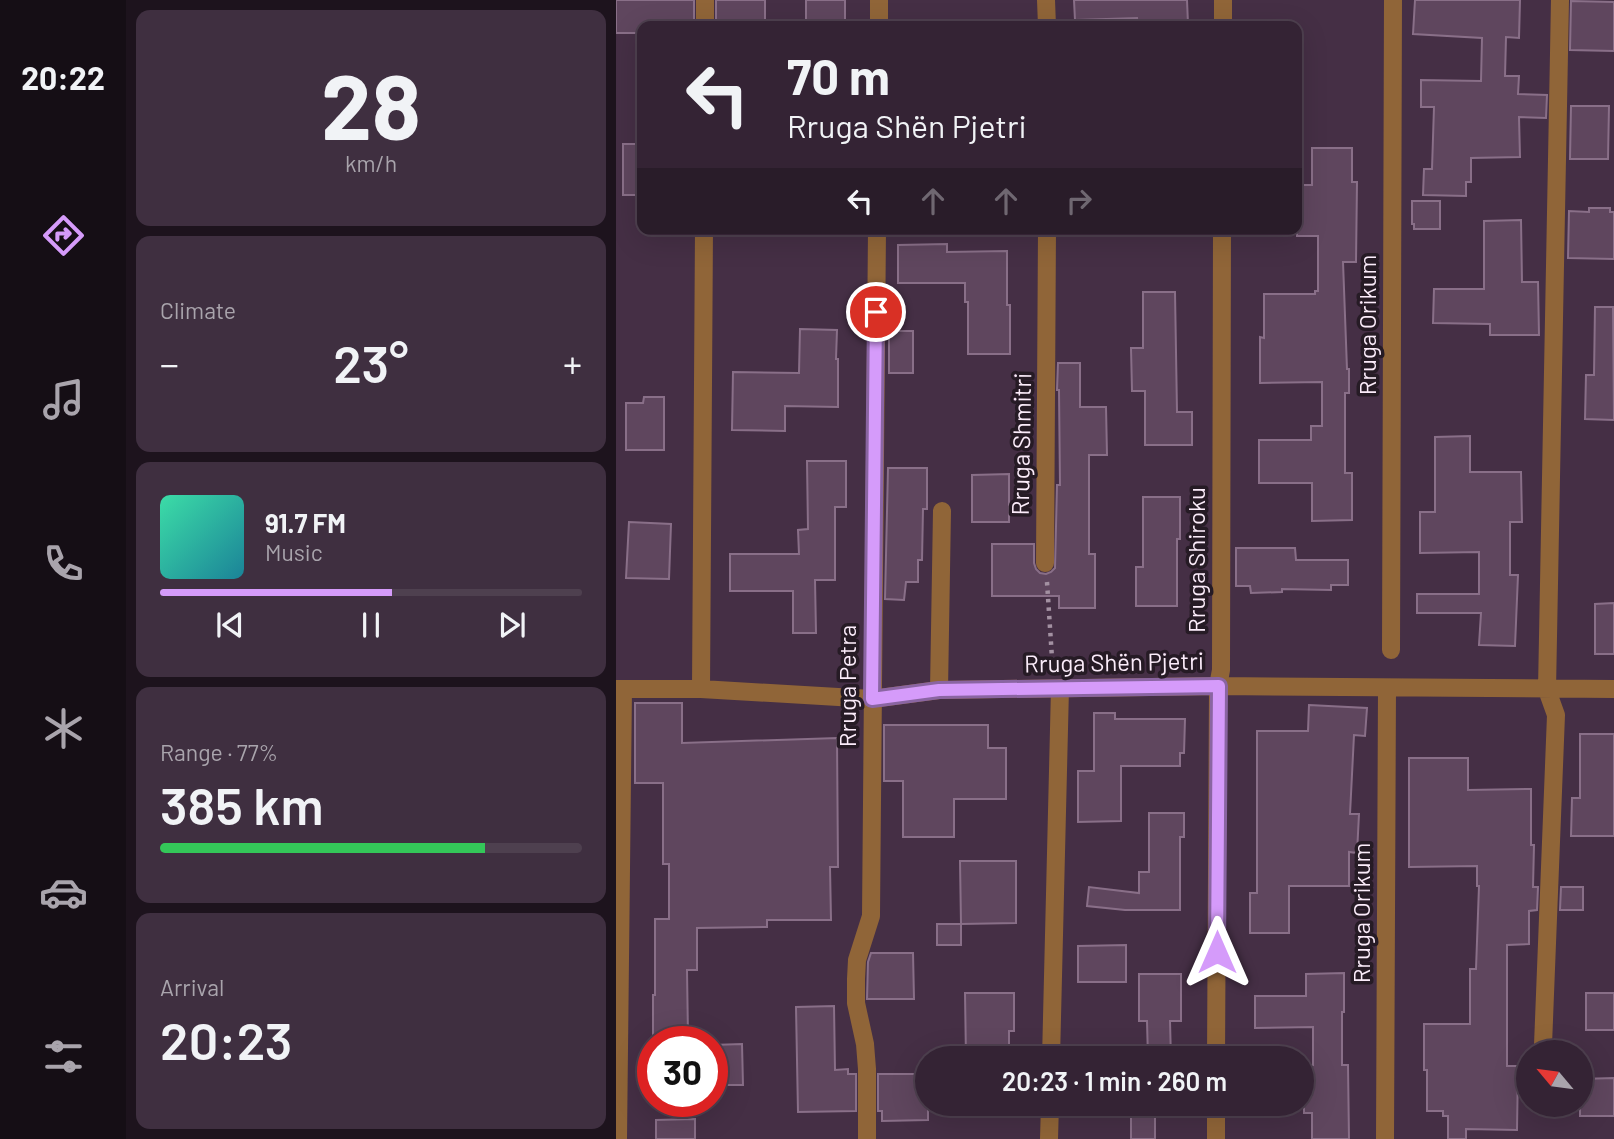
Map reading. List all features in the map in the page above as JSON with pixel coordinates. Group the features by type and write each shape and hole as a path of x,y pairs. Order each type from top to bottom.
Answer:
{"street":[{"path":"705,0 705,21"},
{"path":"879,0 879,21"},
{"path":"1046,0 1046,21"},
{"path":"1223,0 1223,21"},
{"name":"Rruga Orikum","path":"1391,650 1393,0"},
{"path":"1543,1040 1556,715 1547,690 1560,0"},
{"path":"701,689 704,235"},
{"name":"Rruga Petra","path":"867,1139 867,1069 865,1044 856,1003 856,979 857,960 871,915 877,235"},
{"name":"Rruga Shmitri","path":"1045,563 1047,235"},
{"name":"Rruga Shiroku","path":"1216,1046 1222,235"},
{"path":"939,690 942,511"},
{"name":"Rruga Shën Pjetri","path":"620,689 701,689 872,699 939,690 1060,688 1220,669 1387,688 1614,689"},
{"path":"1051,1046 1060,688"},
{"name":"Rruga Orikum","path":"1385,1139 1387,688"},
{"path":"618,1139 620,689"},
{"path":"1049,1139 1050,1116"},
{"path":"1216,1116 1216,1139"}],"path":[{"path":"1045,563 1052,659"}],"building":[{"path":"616,0 694,0 694,21 637,21 637,33 616,33"},
{"path":"716,0 765,0 765,20 716,21"},
{"path":"806,0 845,0 845,21 806,21"},
{"path":"1074,0 1187,0 1188,21 1137,21 1137,18 1075,20"},
{"path":"1415,0 1520,0 1519,38 1506,37 1505,76 1519,76 1518,94 1547,95 1546,118 1519,117 1520,157 1471,158 1471,182 1466,182 1466,196 1423,195 1424,169 1432,169 1434,107 1421,107 1421,80 1481,81 1482,38 1413,34"},
{"path":"1571,1 1614,2 1614,51 1570,50"},
{"path":"1571,106 1609,106 1608,159 1570,159"},
{"path":"623,144 637,144 637,195 623,195"},
{"path":"1312,148 1352,148 1352,182 1357,182 1356,262 1343,262 1349,369 1349,393 1345,393 1345,473 1352,473 1352,520 1312,521 1312,483 1259,483 1259,440 1311,440 1311,426 1322,426 1322,382 1260,383 1264,294 1315,294 1315,291 1318,291 1318,236 1297,236 1302,235 1302,185 1312,185"},
{"path":"1412,201 1440,201 1440,229 1414,229"},
{"path":"1589,208 1610,208 1610,212 1614,212 1614,259 1568,258 1569,211 1589,212"},
{"path":"1521,220 1522,282 1538,282 1539,335 1490,335 1490,324 1433,323 1434,289 1484,289 1484,221"},
{"path":"947,244 947,252 1007,251 1010,354 968,354 968,302 965,302 965,283 898,283 898,245"},
{"path":"1143,292 1175,292 1177,412 1192,412 1192,445 1145,445 1145,391 1132,391 1131,348 1143,348"},
{"path":"1595,307 1613,307 1614,420 1585,419 1586,375 1594,375"},
{"path":"800,329 837,330 838,407 785,406 785,431 732,430 733,372 799,373"},
{"path":"889,331 913,331 913,373 889,373"},
{"path":"1058,363 1080,363 1080,407 1106,407 1107,455 1089,455 1089,554 1095,554 1095,608 1059,608 1059,596 992,596 992,544 1034,544 1036,569 1046,574 1055,568 1057,485 1060,485"},
{"path":"644,397 664,397 664,450 626,450 626,403 643,403"},
{"path":"1470,436 1470,472 1521,472 1522,522 1510,522 1510,575 1518,575 1515,646 1479,645 1481,613 1417,613 1417,594 1479,594 1479,552 1420,553 1420,512 1435,512 1435,437"},
{"path":"807,461 846,461 846,507 835,507 835,580 815,580 816,633 793,633 793,591 730,591 730,554 799,554 798,530 808,529"},
{"path":"888,468 927,468 927,509 923,509 922,560 918,560 918,582 906,582 904,600 885,599"},
{"path":"1009,474 1009,522 972,522 972,475"},
{"path":"1143,497 1180,497 1177,606 1136,606 1136,567 1143,567"},
{"path":"629,522 671,524 669,579 626,578"},
{"path":"1236,548 1295,548 1296,560 1348,560 1348,585 1331,585 1331,590 1282,589 1282,592 1251,593 1250,586 1236,586"},
{"path":"1614,603 1614,654 1595,654 1595,604"},
{"path":"635,703 682,703 682,743 837,738 838,867 830,867 831,920 767,920 767,927 697,928 697,970 687,970 688,1026 653,1026 655,919 669,919 669,864 663,864 663,783 635,783"},
{"path":"1309,705 1367,708 1365,736 1354,735 1350,814 1359,814 1357,853 1349,852 1349,886 1289,886 1289,933 1250,933 1250,893 1257,893 1257,731 1308,731"},
{"path":"1094,713 1115,713 1115,719 1185,719 1184,753 1180,753 1180,766 1121,766 1121,821 1078,822 1078,771 1094,771"},
{"path":"884,725 988,725 988,748 1006,748 1006,799 954,799 954,837 903,837 903,781 884,781"},
{"path":"1580,734 1614,734 1614,836 1571,836 1572,798 1580,798"},
{"path":"1409,758 1468,758 1468,790 1531,789 1533,887 1538,887 1537,910 1529,911 1529,944 1507,945 1507,1066 1516,1066 1517,1130 1466,1129 1466,1139 1448,1139 1448,1116 1443,1116 1443,1111 1427,1111 1424,1024 1470,1024 1470,969 1476,969 1479,886 1477,866 1409,867"},
{"path":"1149,813 1184,813 1184,837 1180,837 1180,910 1125,910 1087,906 1089,887 1139,893 1139,872 1149,872"},
{"path":"960,861 1016,861 1016,923 961,924"},
{"path":"1561,887 1583,887 1583,910 1560,910"},
{"path":"937,924 961,924 961,945 937,945"},
{"path":"1126,945 1126,982 1078,982 1078,946"},
{"path":"871,953 913,953 914,999 867,999 868,962"},
{"path":"1344,973 1342,1065 1348,1065 1349,1139 1312,1139 1313,1027 1255,1028 1255,996 1306,996 1306,974"},
{"path":"1139,974 1181,974 1181,1021 1170,1021 1171,1046 1148,1046 1147,1021 1139,1021"},
{"path":"965,993 1014,993 1014,1031 1009,1031 1009,1046 966,1046"},
{"path":"1586,993 1614,993 1614,1030 1586,1030"},
{"path":"834,1006 835,1070 848,1069 848,1074 856,1074 856,1111 798,1112 796,1007"},
{"path":"728,1044 742,1044 743,1085 728,1085"},
{"path":"878,1074 915,1074 915,1116 928,1116 928,1120 882,1121 882,1111 878,1111"},
{"path":"1614,1078 1614,1116 1593,1116 1593,1079"},
{"path":"1131,1116 1155,1116 1155,1139 1131,1139"},
{"path":"695,1119 695,1139 656,1139 656,1120"}],"route":[{"path":"876,312 872,699 939,690 1219,686 1217,952"}]}
